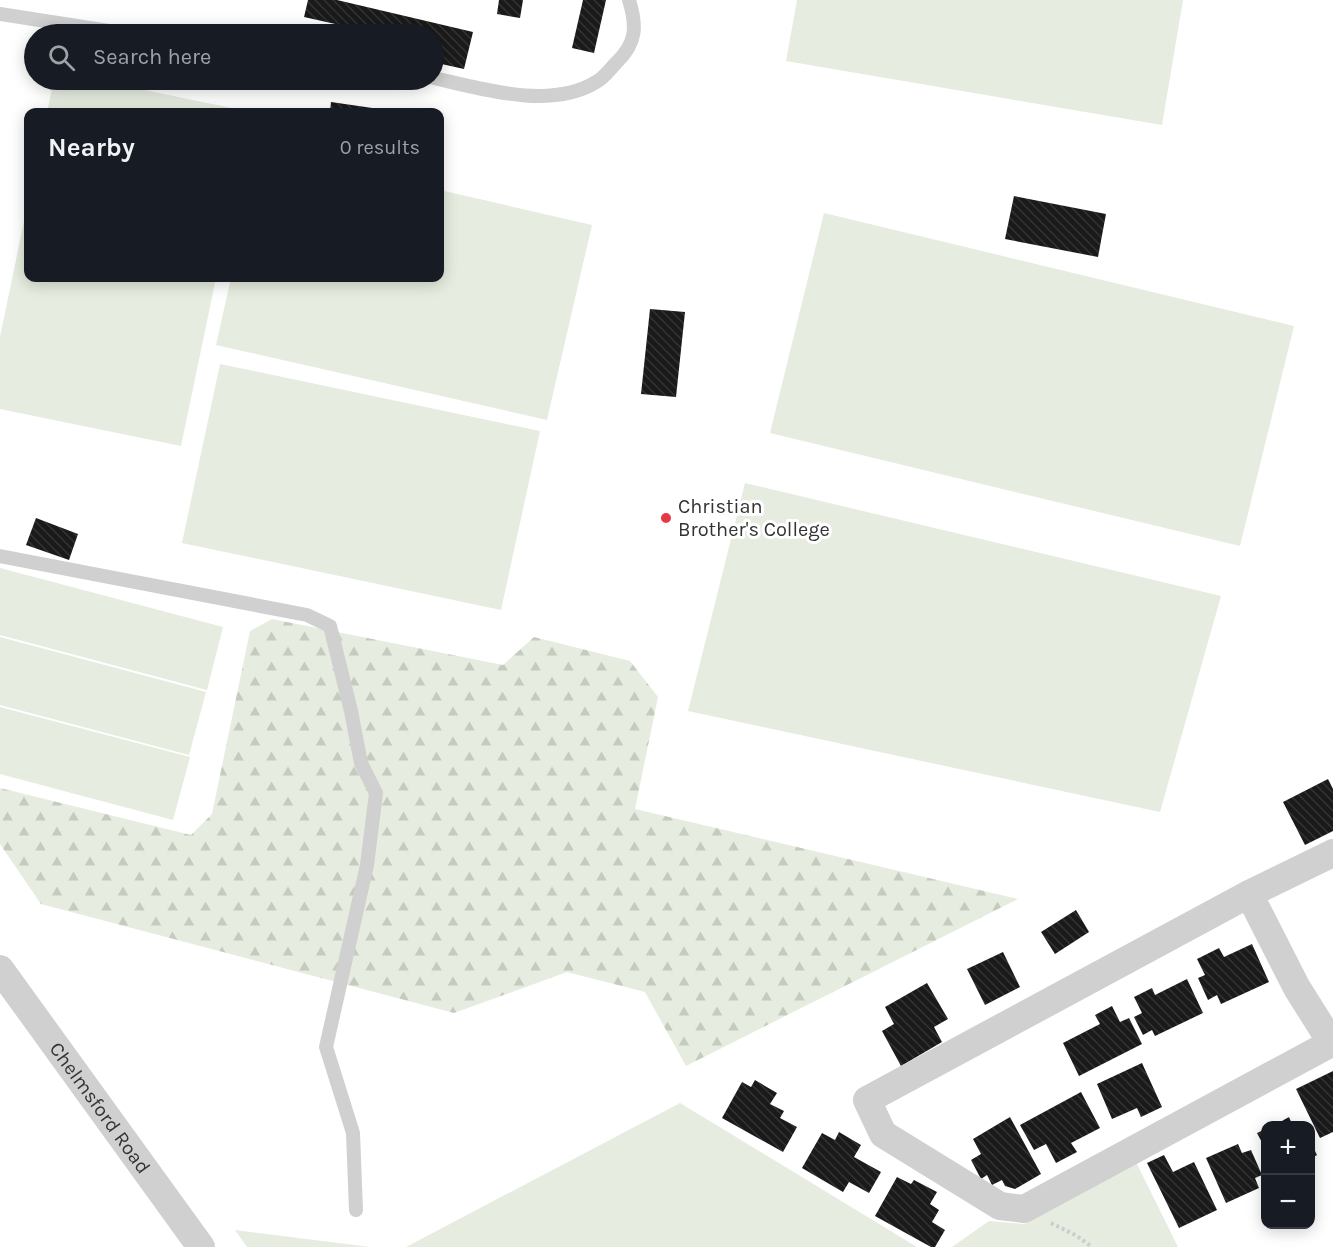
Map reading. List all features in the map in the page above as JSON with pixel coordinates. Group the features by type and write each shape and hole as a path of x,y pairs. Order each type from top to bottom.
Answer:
{"street":[{"path":"1250,894 1298,988 1332,1042 1024,1209 1000,1206 883,1134 867,1100 1250,894 1333,852"},
{"name":"Chelmsford Road","path":"0,969 201,1247"}],"lane":[{"path":"444,80 537,97 563,94 597,82 621,58 633,38 636,21 629,0"},
{"path":"0,14 64,24"},
{"path":"0,556 308,615 330,626 361,763 376,792 368,865 326,1047 353,1132 356,1210"}],"path":[{"path":"1024,1209 1077,1236 1092,1247"}],"green space":[{"path":"797,0 1183,0 1162,125 786,61"},
{"path":"52,90 144,90 232,108 48,108"},
{"path":"444,191 592,225 547,420 216,345 230,282 444,282"},
{"path":"824,213 1294,326 1240,546 770,433"},
{"path":"24,221 24,282 215,282 181,446 0,409 0,337"},
{"path":"220,364 540,431 501,610 182,543"},
{"path":"745,483 1221,596 1160,812 688,711"},
{"path":"0,568 223,627 207,690 0,635"},
{"path":"272,619 503,665 534,637 630,661 658,697 635,809 1018,899 686,1066 645,992 567,972 454,1013 41,904 0,844 0,788 191,835 212,814 250,631"},
{"path":"0,637 206,692 189,755 0,705"},
{"path":"0,707 190,757 173,820 0,774"},
{"path":"680,1103 917,1247 406,1247"},
{"path":"1136,1162 1178,1247 952,1247 989,1221 1024,1224"},
{"path":"235,1230 370,1247 247,1247"}],"building":[{"path":"308,0 337,0 439,24 335,24 304,17"},
{"path":"499,0 523,0 520,18 497,14"},
{"path":"583,0 606,0 594,53 572,48"},
{"path":"444,25 473,32 464,69 444,65"},
{"path":"331,102 372,108 330,108"},
{"path":"1014,196 1106,214 1098,257 1005,239"},
{"path":"650,309 685,312 676,397 641,394"},
{"path":"36,518 78,534 69,560 26,545"},
{"path":"1328,779 1333,789 1333,831 1305,845 1283,802"},
{"path":"1076,910 1089,932 1055,954 1041,932"},
{"path":"1252,944 1269,982 1221,1004 1217,995 1208,1000 1198,978 1205,975 1197,959 1219,948 1224,957"},
{"path":"1003,952 1020,987 985,1005 967,969"},
{"path":"1187,979 1203,1013 1155,1036 1152,1030 1143,1035 1134,1017 1142,1013 1134,997 1152,988 1155,995"},
{"path":"927,983 948,1019 934,1027 942,1042 901,1066 882,1031 894,1024 885,1007"},
{"path":"1112,1006 1120,1022 1129,1018 1142,1044 1079,1076 1063,1043 1100,1024 1095,1015"},
{"path":"1142,1063 1162,1107 1141,1117 1137,1108 1112,1119 1097,1084"},
{"path":"1333,1071 1333,1132 1320,1138 1315,1128 1315,1121 1312,1121 1296,1089"},
{"path":"755,1080 777,1093 770,1104 784,1111 780,1118 797,1127 783,1152 722,1118 742,1082 751,1087"},
{"path":"1081,1092 1100,1128 1071,1143 1077,1152 1056,1163 1046,1144 1034,1150 1020,1125"},
{"path":"1010,1117 1041,1174 1015,1189 1005,1186 1002,1180 992,1185 987,1175 981,1179 971,1160 981,1154 973,1139"},
{"path":"839,1132 861,1145 854,1157 881,1172 869,1193 849,1182 843,1192 802,1168 822,1133 835,1140"},
{"path":"1238,1144 1242,1153 1251,1150 1261,1173 1261,1175 1255,1178 1259,1188 1226,1203 1206,1158"},
{"path":"1164,1155 1173,1172 1194,1162 1217,1210 1179,1228 1147,1163"},
{"path":"897,1177 911,1184 914,1180 937,1192 930,1204 939,1210 932,1222 945,1230 935,1247 931,1247 875,1216"}],"place":[{"name":"Christian Brother's College","path":"666,518"}]}
